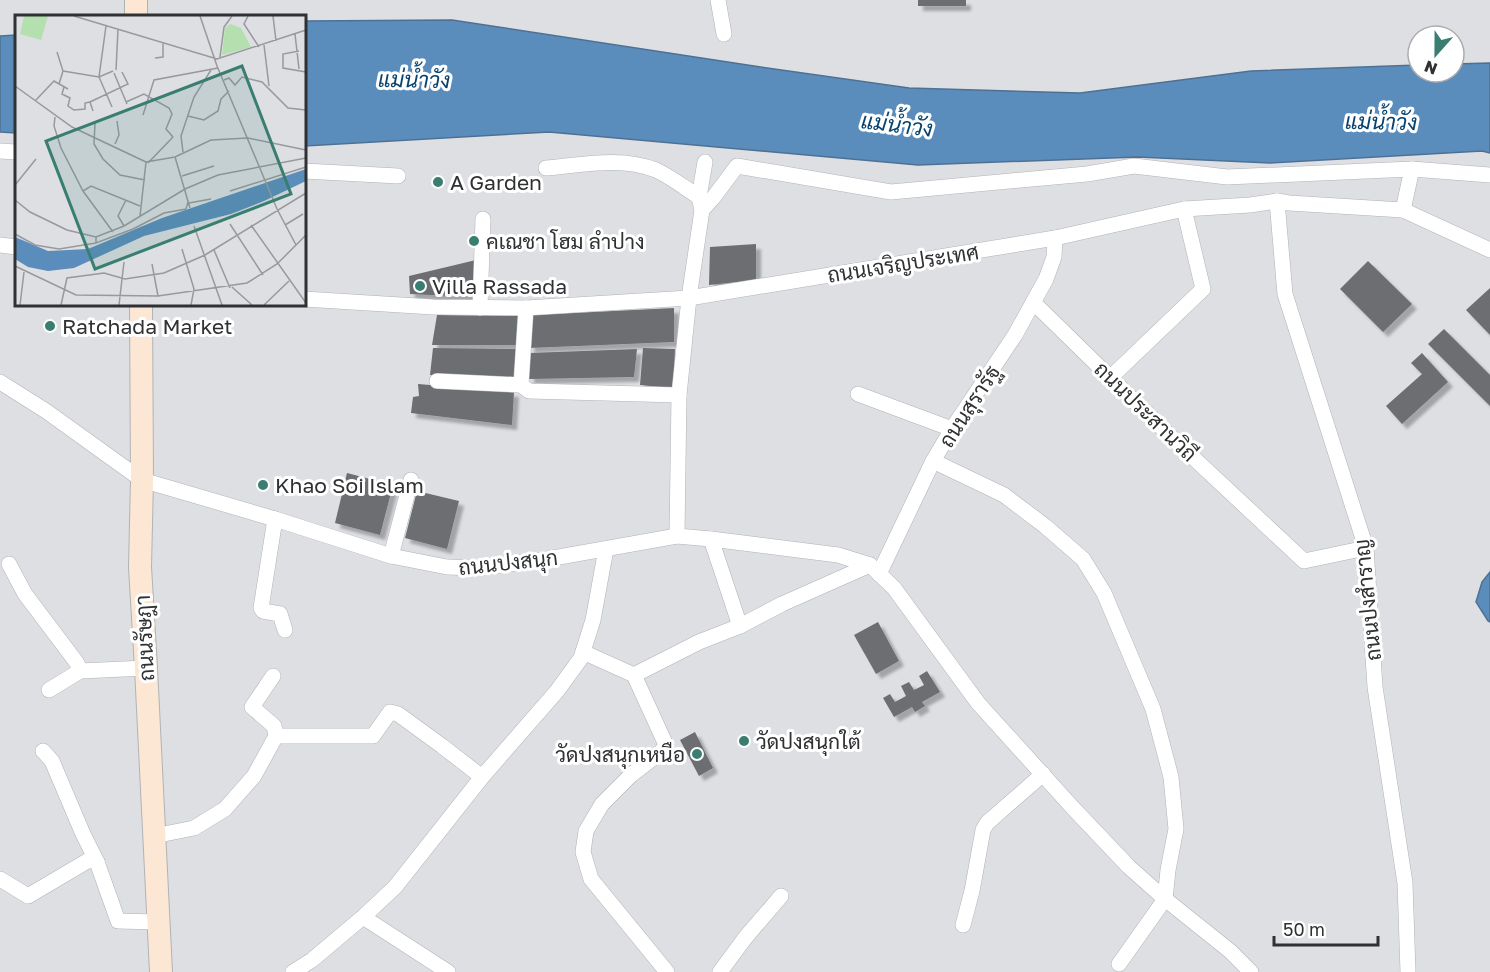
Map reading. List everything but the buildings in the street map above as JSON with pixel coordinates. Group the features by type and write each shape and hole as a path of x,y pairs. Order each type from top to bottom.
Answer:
{"street":[{"path":"718,0 724,34"},
{"path":"0,151 15,152"},
{"path":"546,168 616,162 637,164 671,178 701,203"},
{"path":"677,536 679,395 705,162"},
{"path":"701,203 713,198 737,166 891,192 1087,174 1134,166 1227,177 1412,169 1490,175"},
{"path":"1402,210 1412,169"},
{"path":"306,171 398,176"},
{"name":"ถนนเจริญประเทศ","path":"306,299 433,308 526,308 689,298 1055,238 1184,209 1277,201 1402,210 1490,250"},
{"name":"ถนนปงสำราญ","path":"1277,201 1285,294 1366,548 1375,687 1405,883 1408,972"},
{"path":"1111,377 1203,289 1184,209"},
{"path":"480,308 483,219"},
{"name":"ถนนสุรารัฐ","path":"875,570 933,460 1004,352 1046,279 1053,256 1055,238"},
{"path":"0,245 15,246"},
{"name":"ถนนประสานวิถี","path":"1033,302 1169,435 1304,561 1366,548"},
{"name":"ถนนรัษฎา","path":"141,306 140,567 161,972"},
{"path":"521,385 526,308"},
{"path":"437,381 521,385 529,391 679,395"},
{"name":"ถนนปงสนุก","path":"0,382 46,411 142,480 391,556 447,567 477,568 542,560 677,536 838,555 875,570"},
{"path":"858,394 952,429"},
{"path":"933,460 1004,495 1083,559 1104,593 1153,709 1171,777 1176,829 1168,870 1166,899 1119,964"},
{"path":"391,556 411,480"},
{"path":"275,519 261,608 263,611 280,614 285,630"},
{"path":"711,539 740,626"},
{"path":"292,972 312,960 395,887 482,777 557,691 581,658 593,620 606,549"},
{"path":"9,564 25,594 77,663 80,671"},
{"path":"634,675 782,604 875,570 894,588 978,704 1042,774 1129,867 1230,951 1251,972"},
{"path":"583,652 634,675 666,745 602,804 586,831 583,852 591,879 667,972"},
{"path":"49,690 80,671 146,668"},
{"path":"154,836 194,828 225,809 254,776 276,736 274,726 252,707 273,676"},
{"path":"276,736 373,736 390,712 398,714 482,777"},
{"path":"42,751 52,761 97,862 118,921 158,922"},
{"path":"963,925 972,891 983,830 987,823 1042,774"},
{"path":"0,879 28,896 89,860 97,862"},
{"path":"720,972 781,896"},
{"path":"363,917 448,972"}],"water":[{"name":"แม่น้ำวัง","path":"452,20 909,88 1080,93 1251,71 1406,65 1406,84 1466,84 1466,64 1490,63 1490,153 1482,151 1270,163 1138,157 918,165 549,132 306,146 306,21"},
{"path":"15,35 15,133 0,132 0,36"},
{"path":"1490,572 1490,622 1476,602 1482,582"}],"place":[{"name":"A Garden","path":"438,182"},
{"name":"คเณชา โฮม ลำปาง","path":"474,241"},
{"name":"Villa Rassada","path":"420,286"},
{"name":"Ratchada Market","path":"50,326"},
{"name":"Khao Soi Islam","path":"263,485"},
{"name":"วัดปงสนุกใต้","path":"744,741"},
{"name":"วัดปงสนุกเหนือ","path":"697,754"}]}
